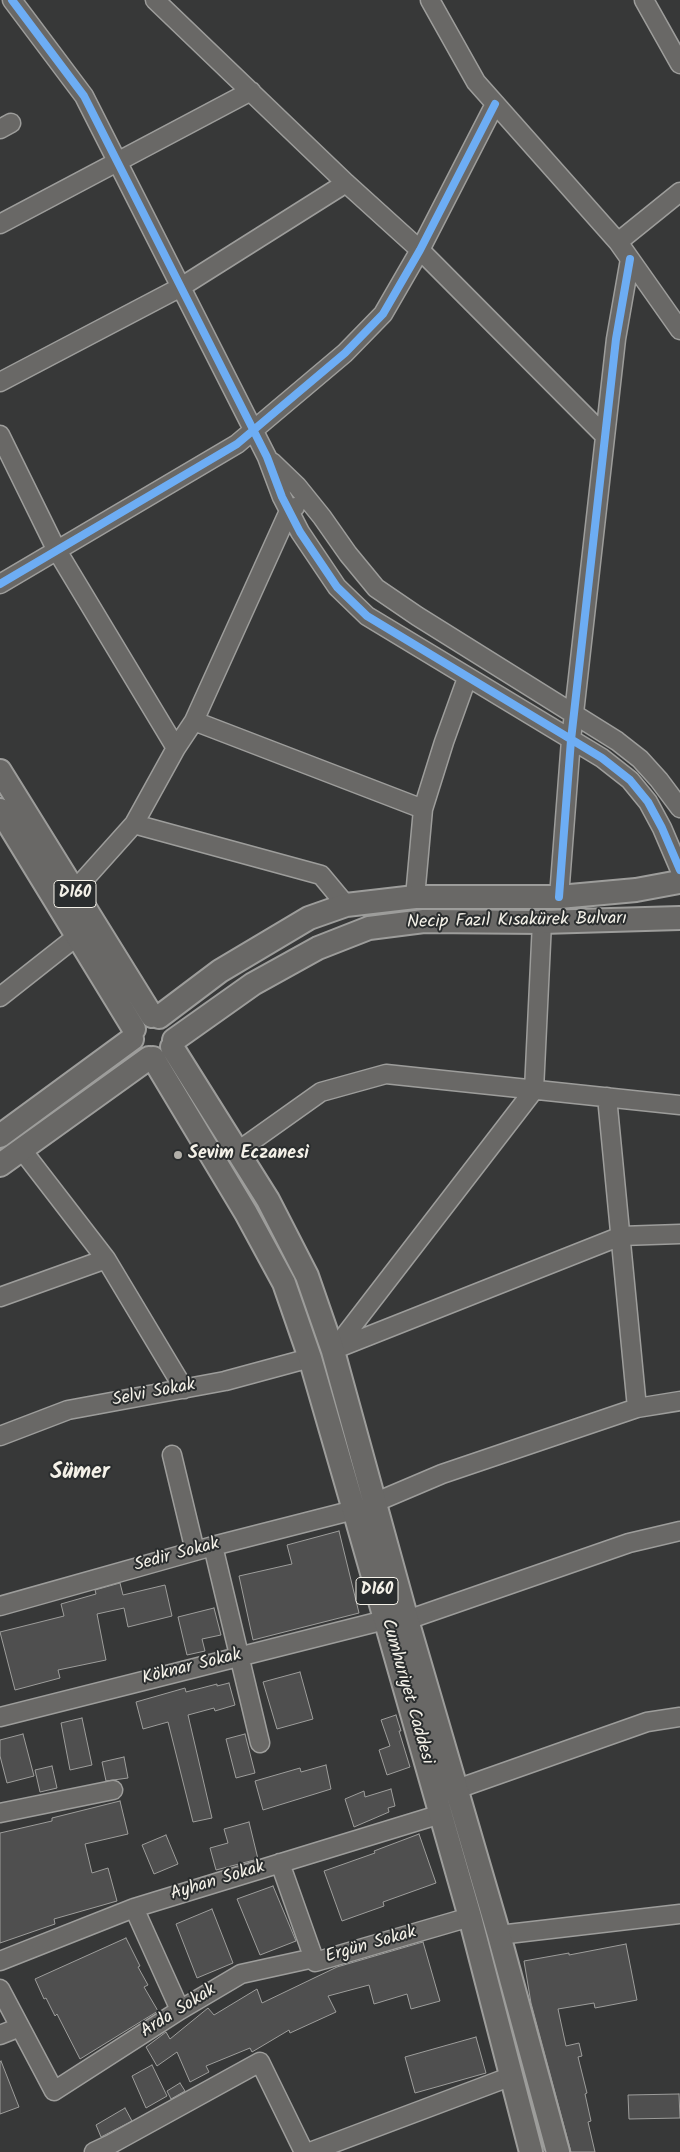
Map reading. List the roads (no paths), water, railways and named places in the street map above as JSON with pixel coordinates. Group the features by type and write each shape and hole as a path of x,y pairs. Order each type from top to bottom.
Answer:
{"main road":[{"name":"D160","path":"0,771 74,891 156,1017"},
{"name":"D160","path":"0,810 133,1034"},
{"name":"Necip Fazıl Kısakürek Bulvarı","path":"156,1017 220,971 309,918 346,905 415,897 559,896 636,890 680,883"},
{"name":"Necip Fazıl Kısakürek Bulvarı","path":"173,1043 253,984 318,948 369,928 424,921 542,922 680,918"},
{"path":"0,1136 133,1034 139,1021 156,1017 171,1026 173,1043 162,1056 151,1058 0,1165"},
{"path":"133,1034 137,1052 151,1058"},
{"name":"Cumhuriyet Caddesi","path":"173,1043 268,1200 307,1276 332,1351 376,1502 407,1620 457,1788 558,2152"},
{"name":"Cumhuriyet Caddesi","path":"151,1058 246,1213 284,1283 310,1358 441,1814 470,1917 531,2152"}],"street":[{"path":"12,0 84,96 268,457 289,511 300,532 337,587 366,616 602,758 630,780 648,802 662,828 680,883"},
{"path":"155,0 346,183 420,250 605,436"},
{"path":"430,0 476,82 618,242 680,330"},
{"path":"644,0 680,64"},
{"path":"0,224 252,91"},
{"path":"0,584 237,444 345,353 383,314 420,250 495,104"},
{"path":"0,382 181,287 346,183"},
{"path":"618,242 680,192"},
{"path":"559,896 571,740 576,714 616,339 630,259"},
{"path":"0,435 56,550 176,748"},
{"path":"268,457 307,499 376,588 416,616 617,741 640,759 680,808"},
{"path":"74,891 134,824 176,748 194,721 289,511 307,499"},
{"path":"415,897 423,809 467,678"},
{"path":"194,721 423,809"},
{"path":"134,824 322,875 346,905"},
{"path":"332,1351 534,1090 542,922"},
{"path":"0,997 76,937"},
{"path":"238,1151 321,1092 386,1074 680,1105"},
{"path":"607,1097 638,1408"},
{"path":"22,1150 106,1259 184,1389"},
{"path":"332,1351 621,1236 680,1234"},
{"path":"0,1297 106,1259"},
{"name":"Selvi Sokak","path":"0,1436 68,1410 184,1389 310,1358"},
{"path":"376,1502 442,1474 638,1408 680,1401"},
{"path":"172,1455 195,1551"},
{"name":"Sedir Sokak","path":"0,1606 213,1546 354,1510"},
{"path":"407,1620 629,1543 680,1531"},
{"path":"213,1546 260,1743"},
{"name":"Köknar Sokak","path":"0,1717 385,1620"},
{"path":"457,1788 647,1722 680,1717"},
{"path":"0,1813 113,1790"},
{"name":"Ayhan Sokak","path":"0,1961 134,1908 441,1814"},
{"name":"Ergün Sokak","path":"280,1863 315,1962 470,1917"},
{"path":"134,1908 180,2010"},
{"path":"498,1935 680,1914"},
{"name":"Arda Sokak","path":"20,2027 54,2091 180,2010 241,1974 314,1958"},
{"path":"0,1989 20,2027 0,2035"},
{"path":"94,2152 260,2062 304,2152"},
{"path":"310,2152 512,2076"}],"place":[{"name":"Sevim Eczanesi","path":"178,1155"}],"district":[{"name":"Sümer","path":"80,1474"}]}
